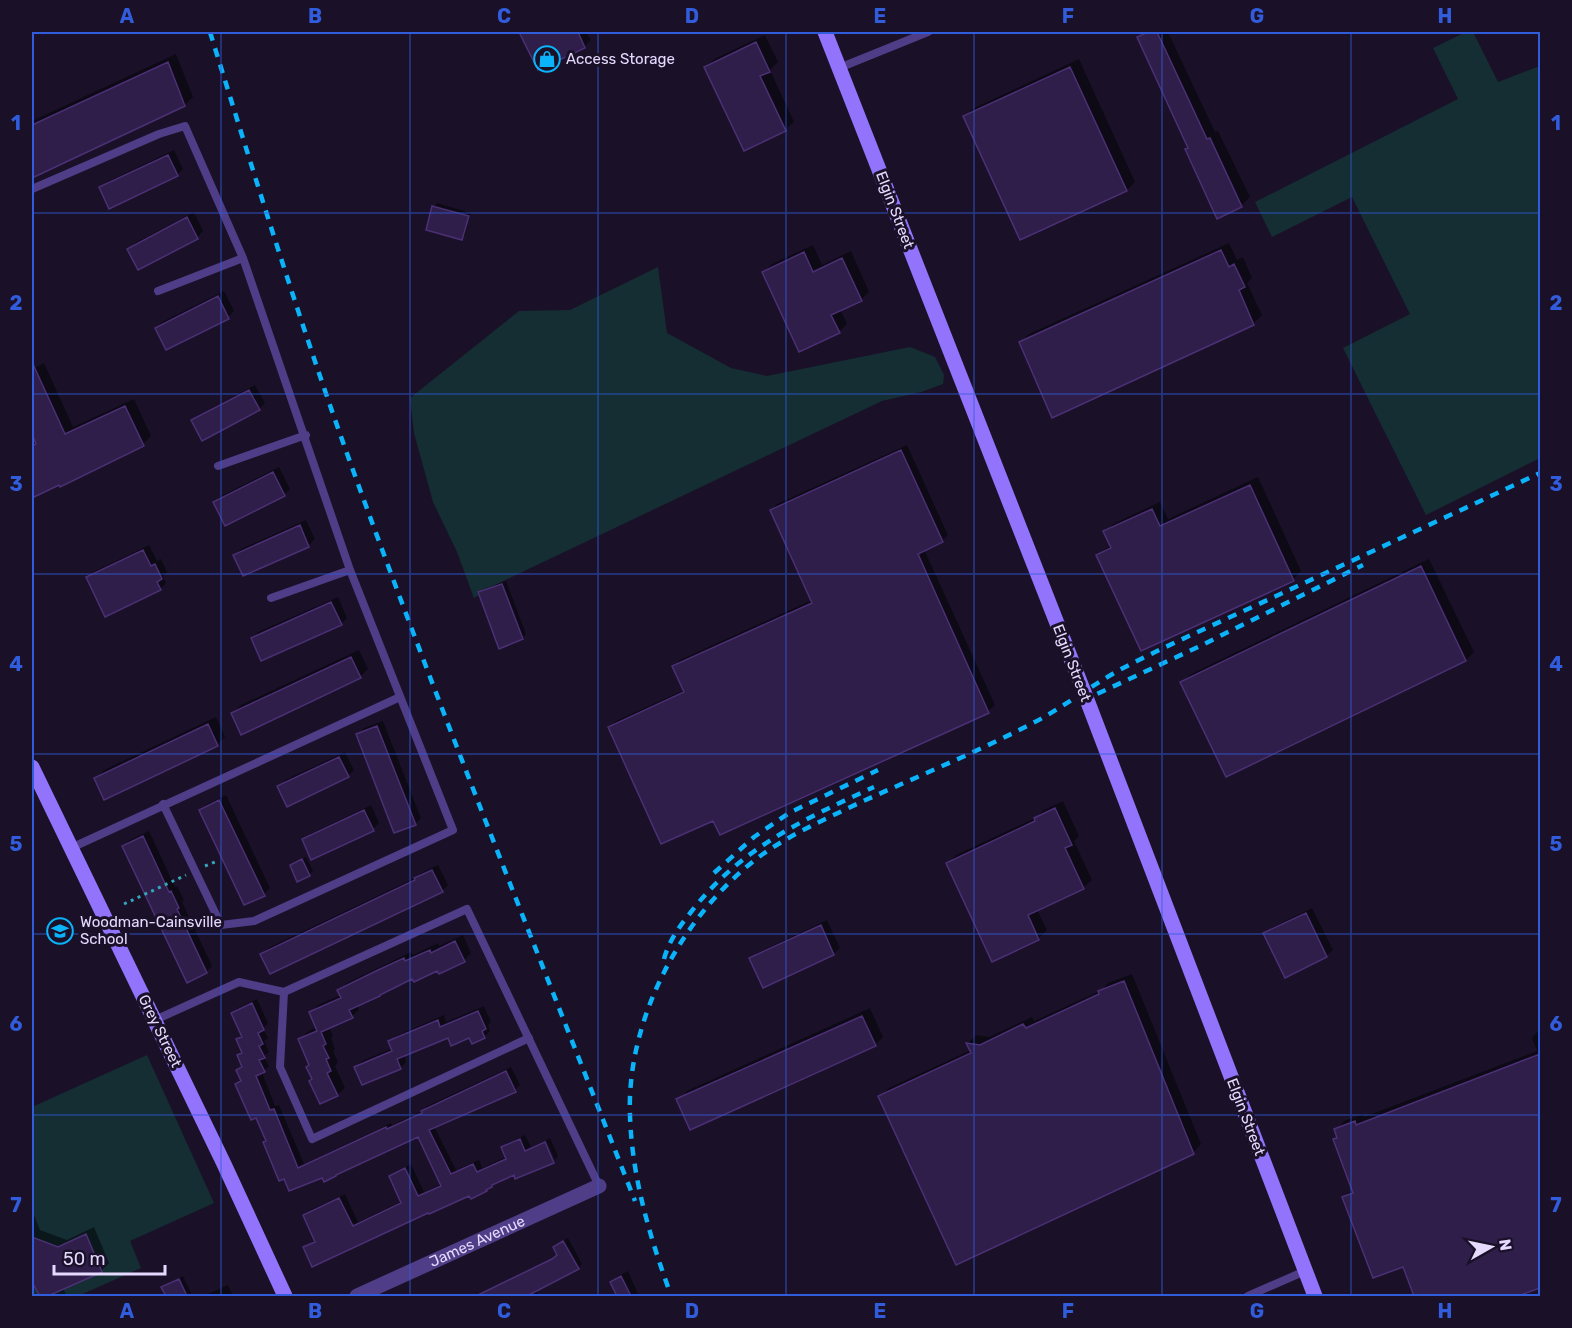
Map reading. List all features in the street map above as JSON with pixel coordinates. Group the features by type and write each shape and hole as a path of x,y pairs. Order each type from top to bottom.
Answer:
{"main road":[{"name":"Elgin Street","path":"825,32 1084,692 1315,1296"},
{"name":"Grey Street","path":"32,767 155,1020 285,1296"}],"street":[{"name":"James Avenue","path":"357,1296 599,1186"}],"lane":[{"path":"839,68 928,32"},
{"path":"32,189 159,134 185,126 243,258 351,570 453,830 254,921 221,925 163,804"},
{"path":"158,291 243,258"},
{"path":"218,466 306,435"},
{"path":"271,598 351,570"},
{"path":"71,848 400,697"},
{"path":"155,1020 239,982 284,992 467,909 599,1186"},
{"path":"284,992 280,1067 312,1139 529,1038"},
{"path":"1248,1296 1305,1271"}],"path":[{"path":"124,904 215,862"}],"green space":[{"path":"1466,32 1473,32 1498,82 1540,66 1540,458 1426,515 1343,348 1410,314 1352,197 1272,237 1255,202 1458,99 1433,48"},
{"path":"658,267 667,333 731,368 767,376 910,347 935,357 944,375 943,384 921,392 882,401 499,583 474,598 457,552 433,502 414,433 410,398 519,311 570,310"},
{"path":"147,1055 214,1203 130,1241 141,1268 78,1296 32,1296 32,1107"}],"building":[{"name":"Access Storage","path":"519,32 578,32 585,48 538,70"},
{"path":"1148,32 1157,32 1242,207 1217,219 1185,149 1188,148 1137,37"},
{"path":"756,42 770,72 760,76 786,131 744,151 704,67"},
{"path":"168,62 185,106 32,178 32,125"},
{"path":"1070,67 1127,191 1020,240 963,116"},
{"path":"168,155 178,176 109,209 99,187"},
{"path":"432,206 469,216 462,240 426,230"},
{"path":"187,217 198,239 138,270 127,249"},
{"path":"1221,250 1229,267 1234,264 1245,287 1239,290 1254,325 1052,418 1019,342"},
{"path":"804,252 813,272 842,258 862,301 831,315 840,333 799,352 762,272"},
{"path":"218,296 229,319 166,350 155,328"},
{"path":"32,362 65,434 125,406 144,446 60,487 59,485 32,498 32,446 36,444 32,434"},
{"path":"249,390 260,410 202,441 191,420"},
{"path":"901,450 943,542 918,554 989,713 720,835 713,821 661,844 608,727 684,692 672,666 812,603 770,510"},
{"path":"273,472 285,496 225,526 213,502"},
{"path":"1250,485 1294,581 1141,651 1096,555 1111,548 1103,531 1152,509 1160,526"},
{"path":"300,525 309,547 243,576 233,555"},
{"path":"143,550 151,566 155,564 162,579 157,582 161,590 105,617 86,577"},
{"path":"1421,566 1466,661 1226,777 1180,682"},
{"path":"502,584 523,639 499,649 478,592"},
{"path":"331,602 342,625 261,661 251,638"},
{"path":"351,657 361,678 241,735 231,713"},
{"path":"208,724 218,746 104,800 94,778"},
{"path":"377,726 416,825 394,833 356,734"},
{"path":"339,757 349,777 287,807 277,786"},
{"path":"219,800 265,896 244,905 199,810"},
{"path":"1055,808 1072,845 1065,848 1084,889 1028,915 1039,940 992,962 946,863 1035,821 1034,818"},
{"path":"364,810 374,831 311,860 302,839"},
{"path":"143,836 179,908 177,909 207,973 187,983 122,846"},
{"path":"302,859 310,876 297,882 290,865"},
{"path":"432,870 443,892 270,974 260,954"},
{"path":"1306,913 1327,957 1285,978 1263,933"},
{"path":"821,925 834,955 763,988 749,958"},
{"path":"455,941 465,962 439,974 437,971 414,982 412,979 349,1010 353,1018 321,1032 326,1044 323,1046 329,1058 326,1059 331,1071 327,1073 338,1096 320,1104 309,1081 312,1079 306,1067 309,1065 298,1039 317,1031 309,1012 341,998 337,990 378,970 404,958 405,961 430,950 431,953"},
{"path":"1124,981 1194,1154 956,1265 878,1096 971,1053 966,1043 980,1045 1023,1024 1026,1028 1099,994 1098,991"},
{"path":"252,1003 264,1030 258,1033 263,1044 259,1046 265,1058 259,1060 265,1072 256,1076 270,1110 274,1109 298,1168 422,1113 421,1111 506,1071 516,1092 429,1130 451,1174 473,1164 477,1172 506,1159 501,1147 520,1139 525,1151 545,1142 554,1163 515,1179 514,1175 492,1185 487,1191 471,1199 469,1196 428,1213 312,1267 303,1247 315,1242 303,1215 339,1198 353,1226 401,1203 389,1176 405,1168 418,1196 441,1186 418,1137 324,1182 322,1178 289,1191 284,1179 279,1181 256,1118 251,1120 235,1084 241,1081 236,1070 242,1067 237,1055 242,1053 236,1039 242,1037 231,1013"},
{"path":"478,1011 486,1029 482,1031 485,1038 472,1044 469,1038 451,1046 448,1038 397,1059 401,1069 362,1085 354,1067 392,1051 388,1041 438,1020 440,1027"},
{"path":"862,1016 876,1046 690,1130 676,1099"},
{"path":"1540,1054 1540,1288 1518,1296 1414,1296 1403,1267 1373,1278 1342,1197 1353,1193 1333,1139 1337,1138 1334,1129 1355,1121 1356,1125"},
{"path":"86,1234 102,1272 48,1296 40,1296 32,1282 32,1237 58,1247"},
{"path":"563,1241 579,1269 527,1296 476,1296 552,1259 557,1255 553,1247"},
{"path":"621,1276 631,1296 617,1296 610,1282"},
{"path":"179,1279 187,1296 166,1296 161,1287"}],"railway":[{"path":"210,32 292,292 345,448 451,732 635,1201"},
{"path":"668,1287 648,1224 634,1160 630,1116 631,1079 638,1042 649,1005 665,970 685,936 708,905 734,878 774,846 798,833 1031,724 1129,665 1540,473"},
{"path":"1082,701 1198,647 1363,565"},
{"path":"714,873 754,837 789,813 878,770"},
{"path":"664,959 682,923 730,870 774,838 798,824 874,787"}],"place":[{"name":"Access Storage","path":"547,59"},
{"name":"Woodman-Cainsville School","path":"60,931"}]}
